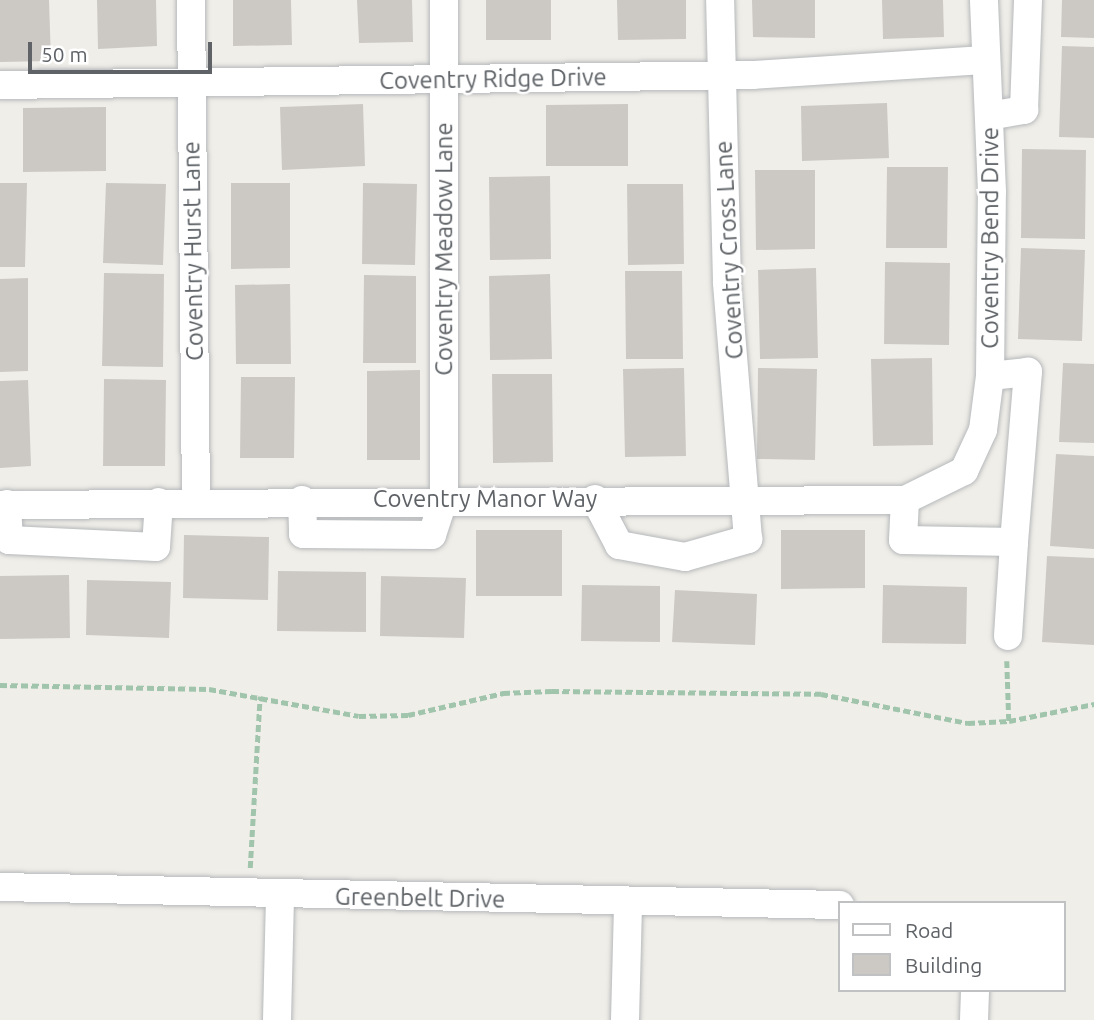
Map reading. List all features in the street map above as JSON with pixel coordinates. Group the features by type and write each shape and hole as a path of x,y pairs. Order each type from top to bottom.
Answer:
{"street":[{"name":"Coventry Hurst Lane","path":"191,0 196,502"},
{"name":"Coventry Meadow Lane","path":"444,0 444,499"},
{"name":"Coventry Cross Lane","path":"595,499 619,545 685,557 748,539 727,282 720,0"},
{"name":"Coventry Bend Drive","path":"964,471 983,430 990,376 989,116 984,0"},
{"path":"989,116 1024,110 1028,0"},
{"name":"Coventry Ridge Drive","path":"0,85 722,75 986,61"},
{"path":"990,376 1028,372 1008,636"},
{"name":"Coventry Manor Way","path":"4,504 444,499 905,500 964,471"},
{"path":"905,500 903,540 1014,542"},
{"path":"4,504 9,540 156,547 159,502"},
{"name":"Greenbelt Drive","path":"0,887 628,903 838,905"},
{"path":"277,1020 280,895"},
{"path":"625,1020 628,903"},
{"path":"974,1020 975,992"}],"path":[{"path":"1008,636 1009,721"},
{"path":"0,685 209,689 260,696 359,716 408,715 503,693 821,694 908,715 968,723 1009,721 1094,704"},
{"path":"248,894 260,696"}],"building":[{"path":"0,0 49,0 51,61 0,62"},
{"path":"97,0 156,0 157,46 98,49"},
{"path":"233,0 291,0 292,45 233,46"},
{"path":"357,0 412,0 413,42 359,43"},
{"path":"486,0 551,0 551,40 486,40"},
{"path":"617,0 686,0 686,39 618,40"},
{"path":"752,0 815,0 815,38 753,37"},
{"path":"882,0 943,0 944,37 883,39"},
{"path":"1062,0 1094,0 1094,38 1061,37"},
{"path":"1062,46 1094,47 1094,138 1059,137"},
{"path":"887,103 889,158 802,161 801,106"},
{"path":"363,104 365,166 282,170 280,107"},
{"path":"628,104 628,166 546,166 546,105"},
{"path":"106,107 106,171 23,172 23,108"},
{"path":"1022,149 1086,150 1085,239 1021,238"},
{"path":"887,167 948,167 947,248 886,248"},
{"path":"755,170 815,170 815,249 756,250"},
{"path":"550,176 551,259 490,260 489,177"},
{"path":"0,183 27,183 25,267 0,267"},
{"path":"106,183 166,184 163,265 103,263"},
{"path":"231,183 290,183 290,268 231,269"},
{"path":"363,183 417,184 415,265 362,264"},
{"path":"627,184 683,184 684,264 628,265"},
{"path":"1021,248 1085,250 1082,341 1018,339"},
{"path":"885,262 950,263 949,345 884,344"},
{"path":"816,268 818,358 760,359 758,270"},
{"path":"625,271 682,271 683,359 626,359"},
{"path":"104,273 164,274 163,367 102,366"},
{"path":"550,274 552,359 490,360 489,276"},
{"path":"364,275 416,276 416,363 363,363"},
{"path":"28,278 28,371 0,372 0,279"},
{"path":"290,284 291,364 236,364 235,285"},
{"path":"932,358 933,445 873,446 871,359"},
{"path":"1063,363 1094,364 1094,443 1059,442"},
{"path":"684,368 686,456 625,457 623,369"},
{"path":"758,368 817,369 815,460 757,459"},
{"path":"420,370 420,460 367,460 367,371"},
{"path":"492,374 552,374 553,462 493,463"},
{"path":"241,377 295,377 294,458 240,458"},
{"path":"104,379 166,380 165,466 103,466"},
{"path":"28,380 31,466 0,468 0,381"},
{"path":"1056,454 1094,456 1094,549 1050,546"},
{"path":"476,530 562,530 562,596 476,596"},
{"path":"781,530 865,530 865,588 781,589"},
{"path":"184,535 269,537 268,600 183,598"},
{"path":"1047,556 1094,558 1094,645 1042,642"},
{"path":"278,571 366,572 366,632 277,631"},
{"path":"69,575 70,638 0,639 0,576"},
{"path":"381,576 466,578 464,638 380,636"},
{"path":"87,580 171,582 169,638 86,635"},
{"path":"582,585 660,586 660,642 581,641"},
{"path":"883,585 967,587 966,644 882,643"},
{"path":"675,590 757,594 755,645 672,642"}]}
